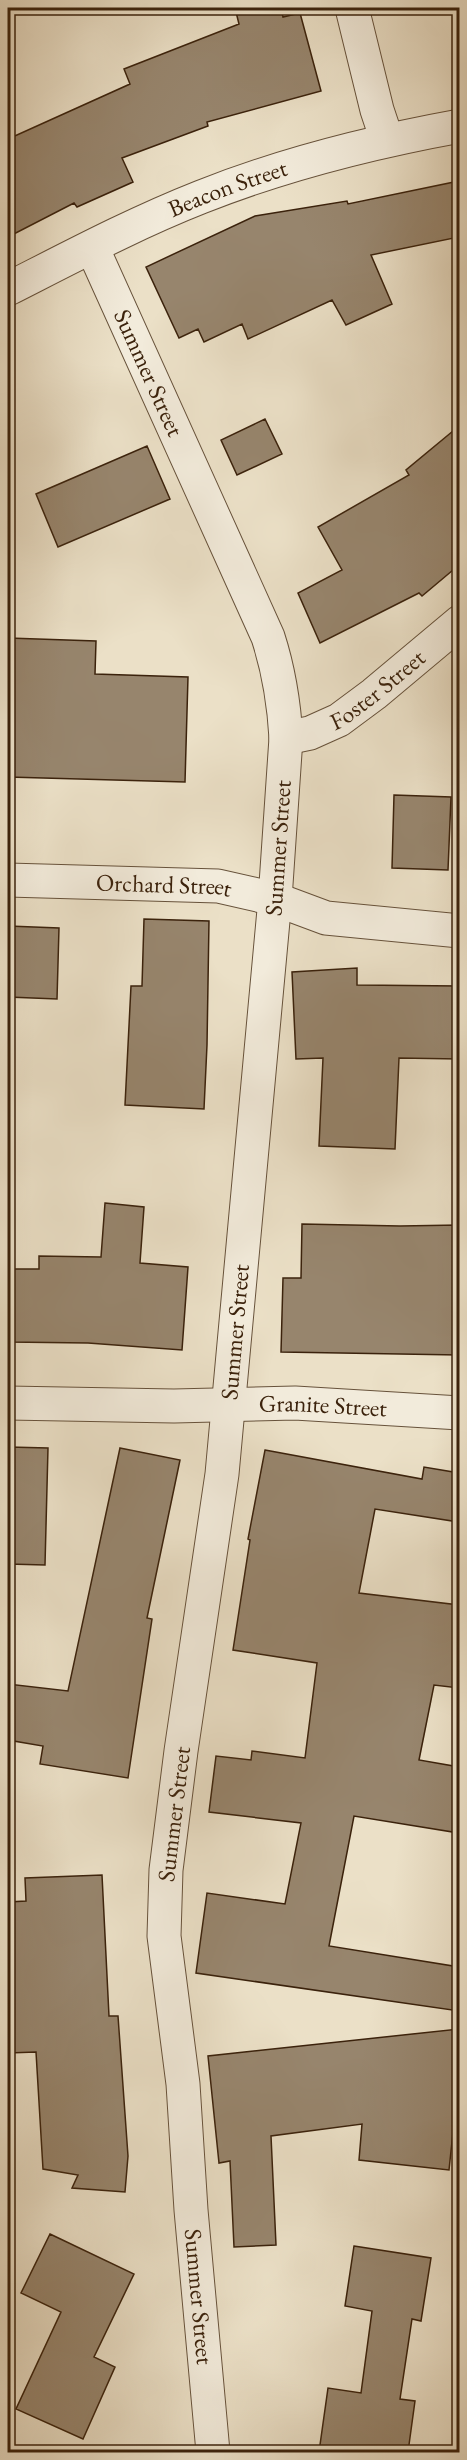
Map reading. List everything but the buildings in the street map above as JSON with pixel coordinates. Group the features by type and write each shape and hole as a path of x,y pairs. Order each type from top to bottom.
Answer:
{"street":[{"path":"352,8 377,110 387,140"},
{"name":"Beacon Street","path":"8,289 92,247 200,198 263,176 387,140 459,126"},
{"name":"Summer Street","path":"92,247 268,637 282,689 286,738 275,899 222,1474 181,1751 166,1870 164,1936 183,2084 191,2210 213,2452"},
{"name":"Foster Street","path":"286,738 310,733 339,720 374,694 459,622"},
{"name":"Orchard Street","path":"8,880 218,886 275,899 326,918 459,931"},
{"name":"Granite Street","path":"8,1403 174,1406 295,1403 459,1413"}]}
